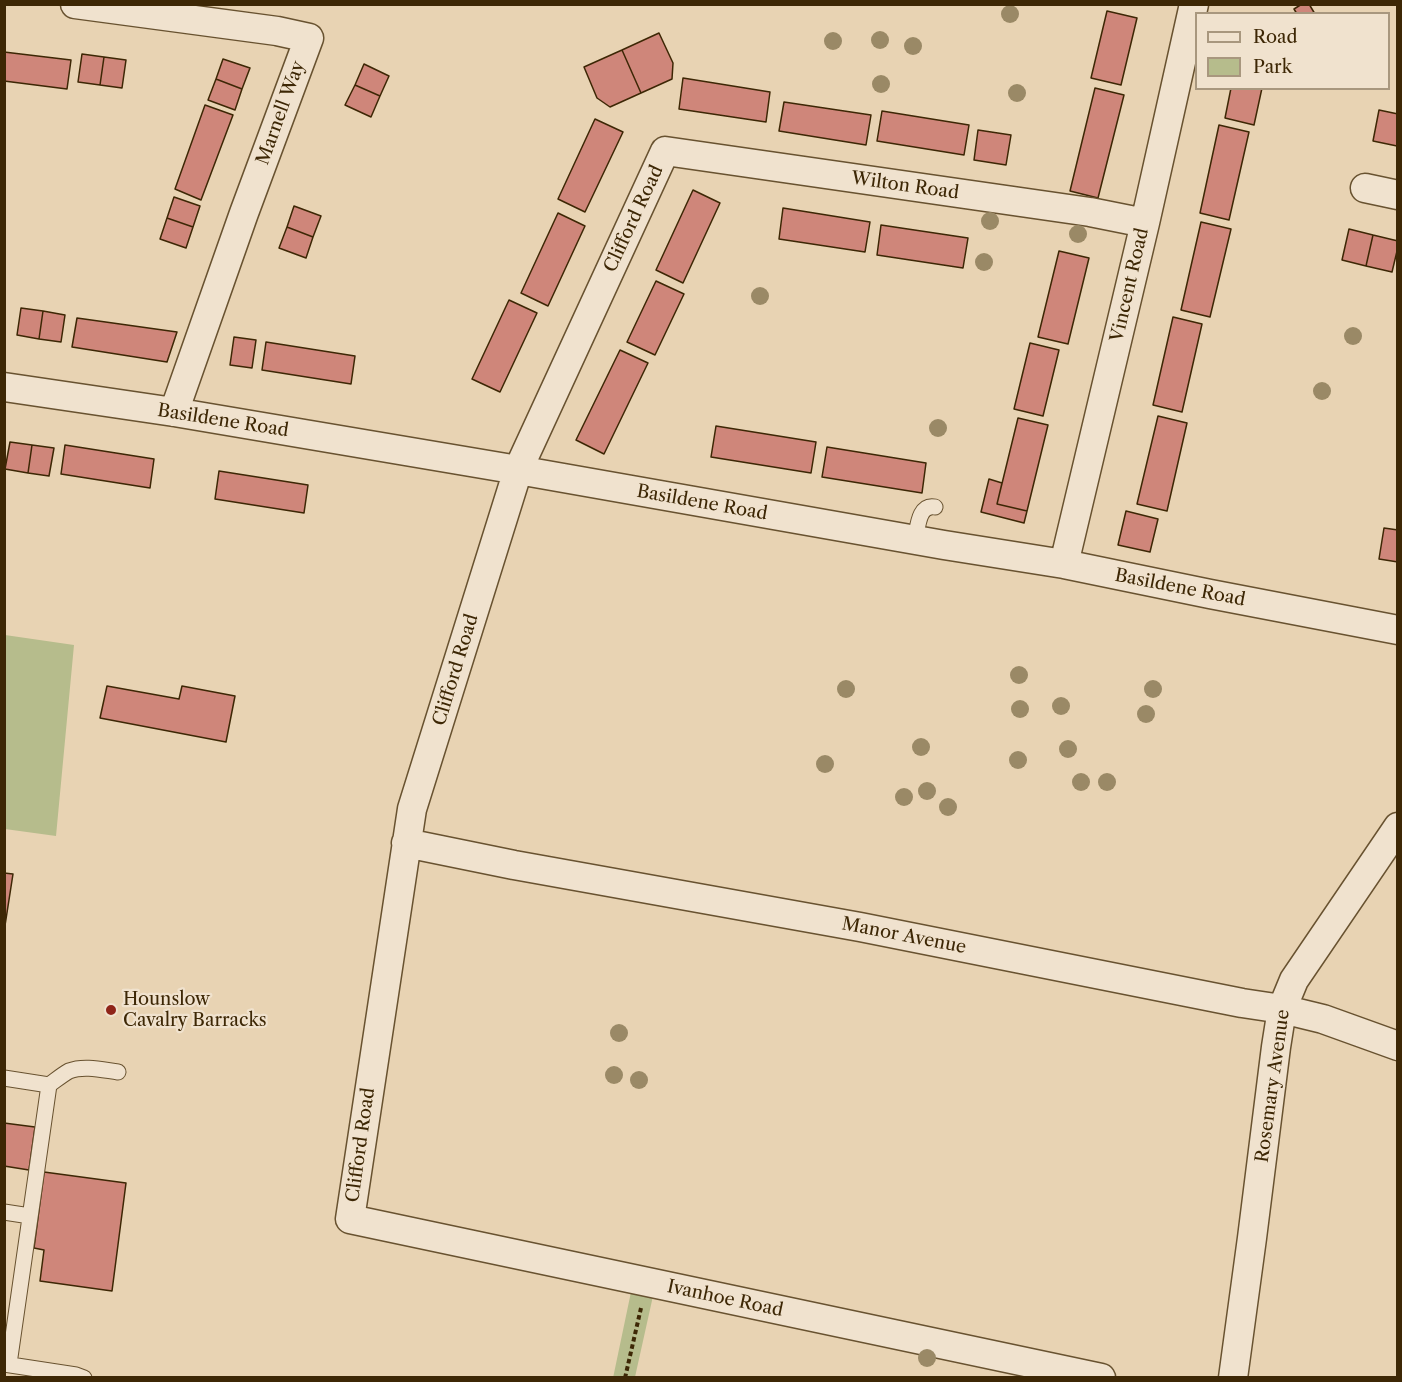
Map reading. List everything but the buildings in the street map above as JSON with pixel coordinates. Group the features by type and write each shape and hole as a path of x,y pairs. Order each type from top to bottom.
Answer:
{"street":[{"name":"Marnell Way","path":"75,4 278,31 309,38 174,412"},
{"name":"Vincent Road","path":"1064,564 1194,4"},
{"name":"Wilton Road","path":"665,152 1090,212 1145,223"},
{"name":"Clifford Road","path":"350,1219 412,809 518,470 665,152"},
{"path":"1365,188 1398,195"},
{"name":"Basildene Road","path":"4,387 174,412 1064,564 1398,630"},
{"name":"Rosemary Avenue","path":"1233,1377 1282,1009 1294,980 1398,827"},
{"name":"Manor Avenue","path":"406,843 514,865 860,927 1282,1009 1323,1019 1398,1047"},
{"name":"Ivanhoe Road","path":"350,1219 1101,1377"}],"lane":[{"path":"915,540 924,508 934,507"},
{"path":"4,1078 49,1085 68,1072 78,1069 118,1072"},
{"path":"49,1085 7,1364 84,1377"},
{"path":"4,1212 30,1216"}],"path":[{"path":"625,1377 646,1282"}],"green space":[{"path":"5,635 74,645 56,836 5,829"},
{"path":"631,1292 653,1296 635,1377 613,1378"}],"place":[{"name":"Hounslow Cavalry Barracks","path":"111,1010"}]}
